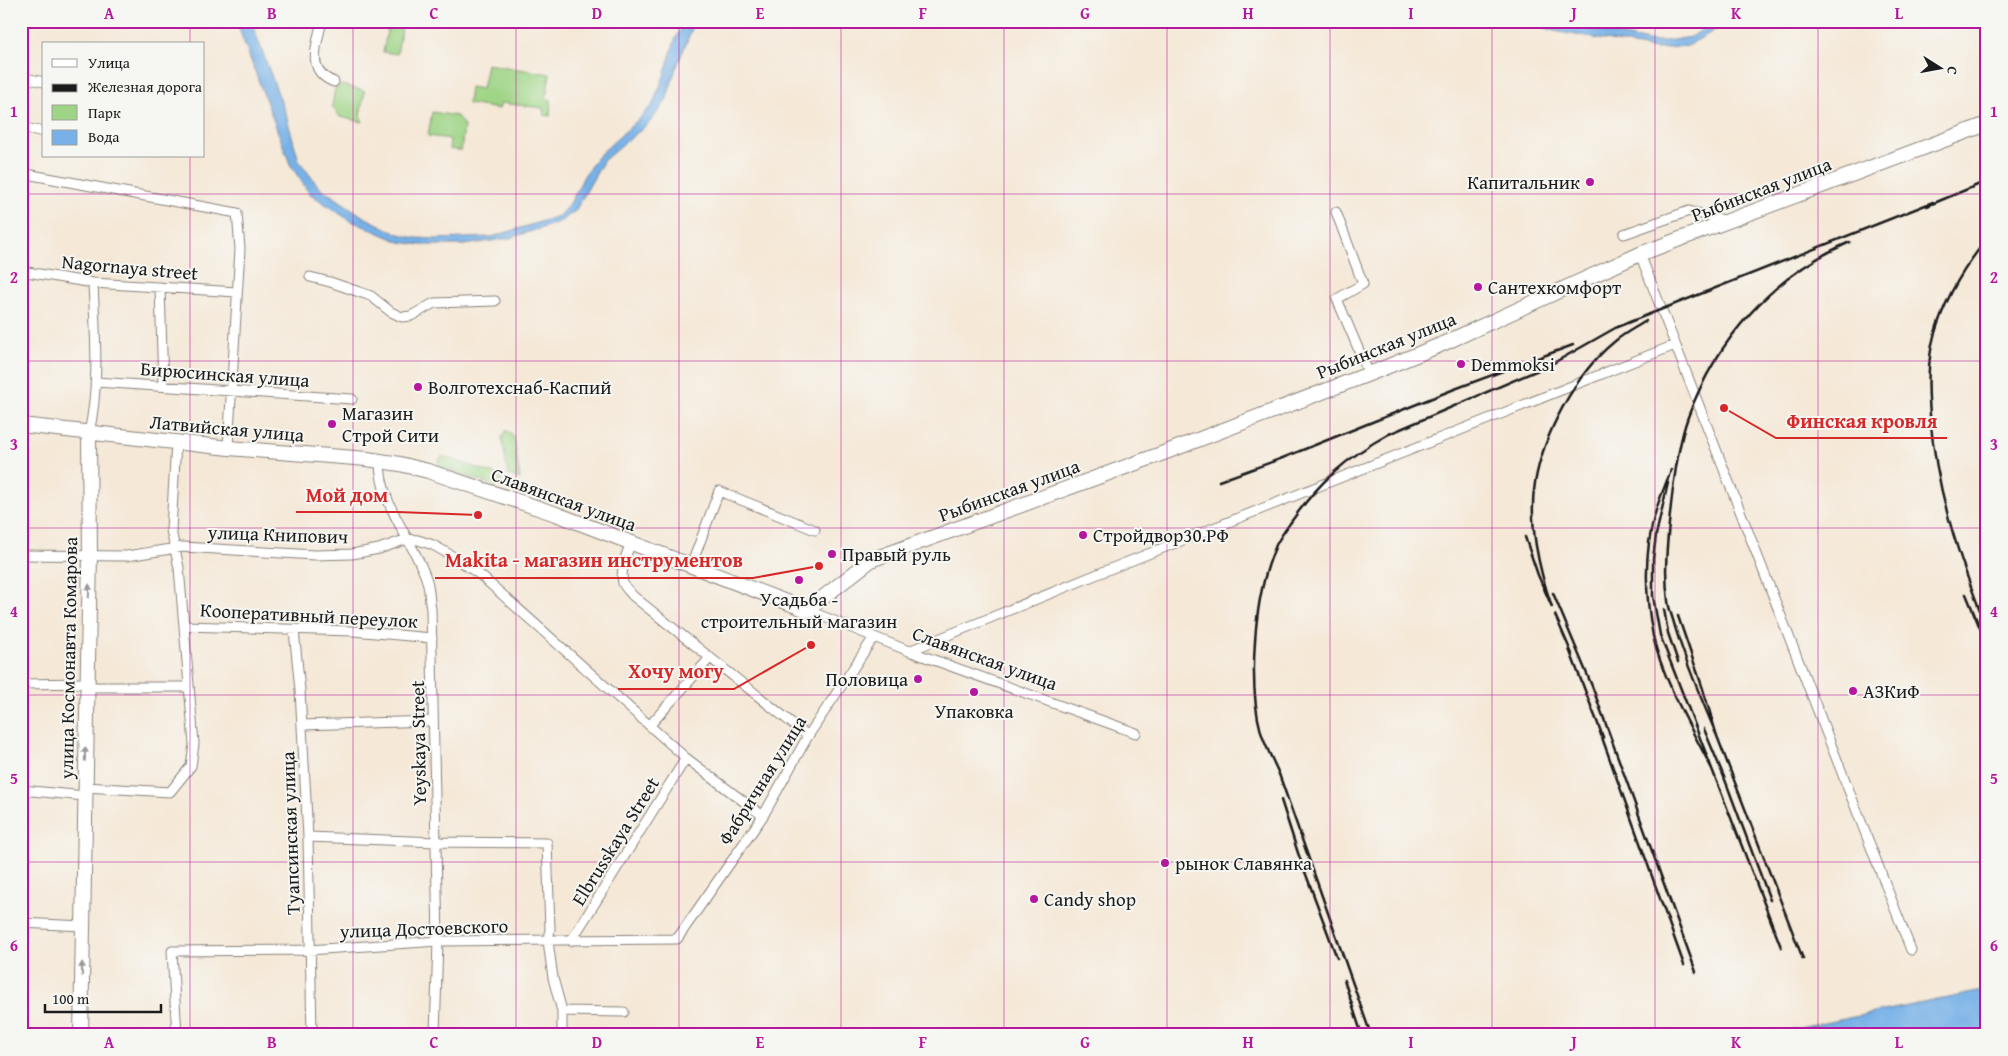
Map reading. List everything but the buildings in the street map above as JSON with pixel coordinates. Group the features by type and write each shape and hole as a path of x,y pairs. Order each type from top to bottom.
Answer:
{"main road":[{"name":"Рыбинская улица","path":"807,610 871,560 1369,374 1438,346 1640,254 1987,124"},
{"name":"Латвийская улица","path":"21,424 228,448 380,460 428,471"},
{"name":"улица Космонавта Комарова","path":"81,1035 86,685 90,555 89,433"},
{"name":"Славянская улица","path":"428,471 556,514 807,610"}],"street":[{"path":"322,21 315,54 316,65 324,77 334,82"},
{"path":"21,78 42,82"},
{"path":"21,127 42,132"},
{"path":"21,173 237,213 240,249 228,448"},
{"path":"1624,234 1689,211 1728,221"},
{"path":"1336,212 1363,284 1337,299 1369,374"},
{"path":"1640,254 1912,950"},
{"name":"Nagornaya street","path":"21,271 94,283 237,292"},
{"path":"310,277 371,296 391,312 402,317 411,316 434,303 495,301"},
{"name":"улица Космонавта Комарова","path":"89,433 95,408 96,382 94,283"},
{"path":"160,287 163,386"},
{"path":"910,651 1675,345"},
{"name":"Бирюсинская улица","path":"96,382 352,399"},
{"path":"21,790 170,792 191,766 194,744 190,687 178,557 174,548 171,530 176,442"},
{"name":"Yeyskaya Street","path":"380,460 380,474 385,493 427,580 432,638 432,721 437,842 438,941 435,1035"},
{"path":"691,566 719,491 815,530"},
{"path":"407,539 433,545 454,556 479,574 686,758 763,816"},
{"name":"улица Книпович","path":"21,555 127,556 149,554 174,548 194,547 315,555 352,554 379,549 407,539"},
{"path":"631,543 624,562 623,585 633,596 808,736"},
{"name":"Славянская улица","path":"807,610 910,651 1136,733"},
{"name":"Кооперативный переулок","path":"184,626 353,631 432,638"},
{"name":"Туапсинская улица","path":"294,630 302,725 308,836 312,1035"},
{"name":"Фабричная улица","path":"677,939 763,816 808,736 874,637"},
{"path":"650,725 710,658"},
{"path":"21,684 190,687"},
{"path":"302,725 432,721"},
{"name":"Elbrusskaya Street","path":"571,941 686,758"},
{"path":"308,836 437,842 547,843 550,929 548,941 552,978 562,1011 562,1035"},
{"path":"21,923 83,926"},
{"name":"улица Достоевского","path":"177,1035 172,951 310,950 438,941 677,939"},
{"path":"562,1011 624,1012"}],"green space":[{"path":"389,21 403,21 397,54 383,52"},
{"path":"487,64 550,74 546,97 551,100 550,116 544,115 543,108 501,103 499,109 468,104 470,87 482,89"},
{"path":"342,85 365,91 360,115 363,122 340,117 332,106 335,89"},
{"path":"432,112 457,116 464,126 461,151 449,149 450,139 428,136"},
{"path":"506,430 514,437 520,479 508,475 502,438"},
{"path":"442,456 500,476 502,481 499,486 494,486 439,466 438,462"}],"water":[{"path":"236,21 251,21 286,115 299,161 319,187 364,217 396,233 414,238 437,239 492,237 559,216 571,202 584,176 597,157 653,104 675,40 685,21 695,21 675,71 666,101 649,123 604,160 575,211 561,221 510,238 465,245 421,245 400,242 349,220 309,193 290,164"},
{"path":"1525,21 1550,21 1648,41 1666,41 1691,37 1716,21 1731,21 1687,46 1655,49 1554,31"},
{"path":"1987,990 1987,1035 1765,1035"}],"railway":[{"path":"1927,206 1987,181"},
{"path":"1371,1035 1279,774 1258,721 1254,675 1257,616 1268,568 1276,545 1283,533 1301,508 1334,472 1360,452 1389,434 1550,365 1617,327 1933,202"},
{"path":"1987,239 1970,261 1943,310 1934,336 1929,366 1930,415 1943,497 1958,550 1987,628"},
{"path":"1678,616 1717,736 1694,682 1669,608 1666,558 1671,503 1681,439 1700,388 1715,361 1751,313 1796,272 1850,242"},
{"path":"1525,537 1538,575 1552,607 1539,562 1533,514 1535,483 1545,445 1563,406 1587,370 1614,342 1646,321"},
{"path":"1219,481 1573,345"},
{"path":"1668,483 1656,535 1653,559 1653,596 1660,635 1712,769 1670,686 1657,652 1650,620 1647,589 1649,541 1656,510 1671,470"},
{"path":"1553,593 1592,686 1696,972"},
{"path":"1966,594 1987,645"},
{"path":"1664,609 1668,633 1678,662"},
{"path":"1555,615 1572,654"},
{"path":"1569,649 1603,737"},
{"path":"1704,729 1770,900"},
{"path":"1600,732 1684,965"},
{"path":"1717,736 1803,959"},
{"path":"1712,769 1781,947"},
{"path":"1281,800 1298,853 1337,958"},
{"path":"1344,980 1362,1035"}],"place":[{"name":"Капитальник","path":"1590,182"},
{"name":"Сантехкомфорт","path":"1478,287"},
{"name":"Demmoksi","path":"1461,364"},
{"name":"Волготехснаб-Каспий","path":"418,387"},
{"name":"Финская кровля","path":"1724,408"},
{"name":"Магазин Строй Сити","path":"332,424"},
{"name":"Мой дом","path":"478,515"},
{"name":"Стройдвор30.РФ","path":"1083,535"},
{"name":"Правый руль","path":"832,554"},
{"name":"Makita - магазин инструментов","path":"819,566"},
{"name":"Усадьба - строительный магазин","path":"799,580"},
{"name":"Хочу могу","path":"811,645"},
{"name":"Половица","path":"918,679"},
{"name":"АЗКиФ","path":"1853,691"},
{"name":"Упаковка","path":"974,692"},
{"name":"рынок Славянка","path":"1165,863"},
{"name":"Candy shop","path":"1034,899"}]}
